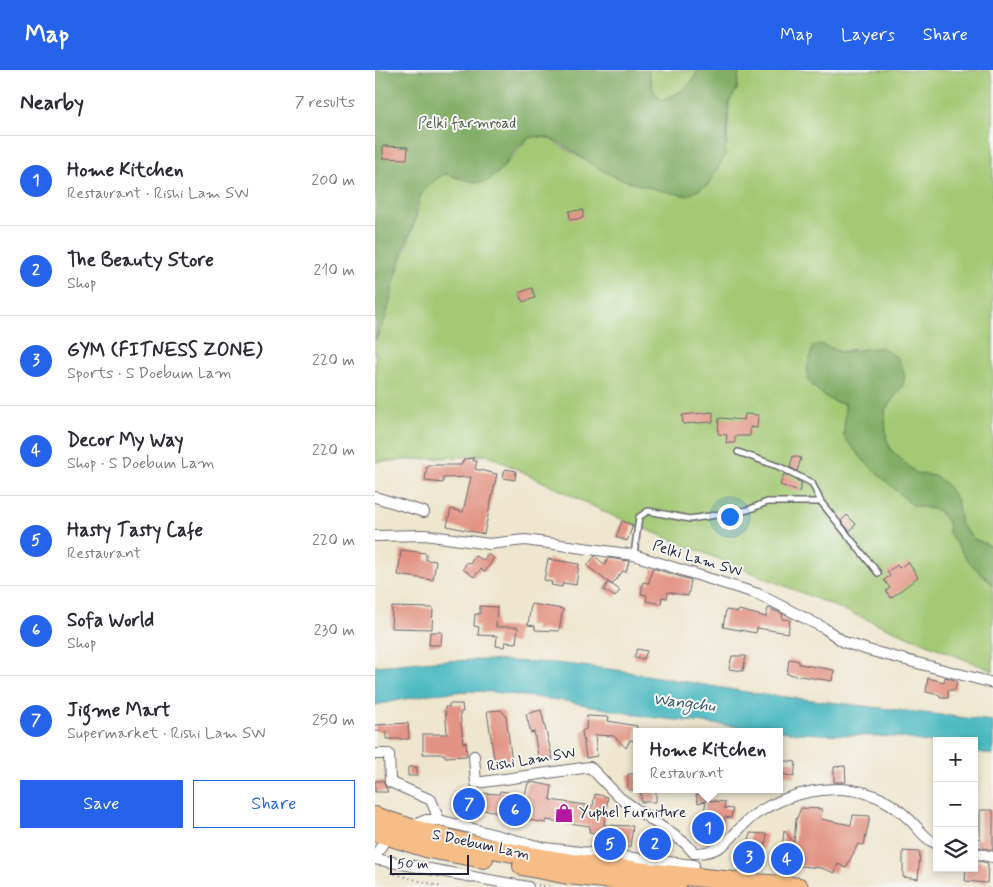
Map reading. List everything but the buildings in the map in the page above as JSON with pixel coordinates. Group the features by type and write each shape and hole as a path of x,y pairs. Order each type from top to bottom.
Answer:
{"highway":[{"name":"S Doebum Lam","path":"375,816 408,828 503,852 697,871 799,887"},
{"name":"S Doebum Lam","path":"381,834 429,849 568,875 680,887"}],"street":[{"path":"375,497 424,512"},
{"name":"Pelki Lam SW","path":"375,536 425,535 489,544 525,540 634,555 757,594 824,628 844,642 993,684"},
{"path":"375,754 389,754 389,782 431,800 439,820"},
{"name":"Rishi Lam SW","path":"475,756 476,783 590,767 620,798 685,843 694,853"},
{"path":"408,828 426,820 439,820 545,848 697,871 694,853 707,854 725,845 758,812 780,801 809,792 839,789 866,792 891,804 921,833 933,841"},
{"path":"381,834 375,858 528,887"},
{"path":"978,854 993,857"}],"lane":[{"path":"738,452 780,467 813,483 821,502 878,572"},
{"path":"634,555 639,517 648,511 690,519 748,510 767,502 821,502"}],"green space":[{"name":"Pelki farmroad","path":"375,70 648,70 653,90 662,100 684,89 692,81 698,70 739,70 737,89 729,102 725,156 708,185 687,196 620,179 593,165 555,141 538,136 522,143 491,179 477,182 445,174 434,181 421,194 416,219 398,267 386,316 375,341"},
{"path":"648,70 698,70 692,81 684,89 662,100 653,91"},
{"path":"739,70 989,70 993,81 993,547 974,539 961,525 957,500 934,476 916,473 891,450 886,438 885,410 903,385 854,349 841,352 819,344 812,385 832,400 845,403 844,437 912,505 938,510 948,522 949,533 968,561 993,585 993,671 611,515 488,455 375,462 375,341 387,314 394,281 415,222 419,199 424,189 441,175 447,174 458,178 498,173 530,136 548,138 586,161 727,145 729,102 737,89"},
{"path":"819,344 841,352 881,347 898,358 905,375 903,385 885,410 886,438 891,450 916,473 934,476 945,483 957,500 961,525 974,539 993,547 993,585 968,561 949,533 948,522 938,510 912,505 863,460 844,437 845,403 835,402 830,399 808,380 807,369 813,346"}],"water":[{"name":"Wangchu","path":"486,660 556,663 617,670 752,693 993,721 993,755 978,752 978,737 933,737 933,743 898,737 798,733 783,731 783,728 751,728 648,717 565,701 494,692 468,691 430,694 375,705 375,666 434,661"}],"place":[{"name":"Jigme Mart","path":"469,804"},
{"name":"Sofa World","path":"515,810"},
{"name":"Yuphel Furniture","path":"564,813"},
{"name":"Home Kitchen","path":"708,828"},
{"name":"Hasty Tasty Cafe","path":"610,844"},
{"name":"The Beauty Store","path":"655,844"},
{"name":"GYM (FITNESS ZONE)","path":"749,857"},
{"name":"Decor My Way","path":"787,859"}]}
